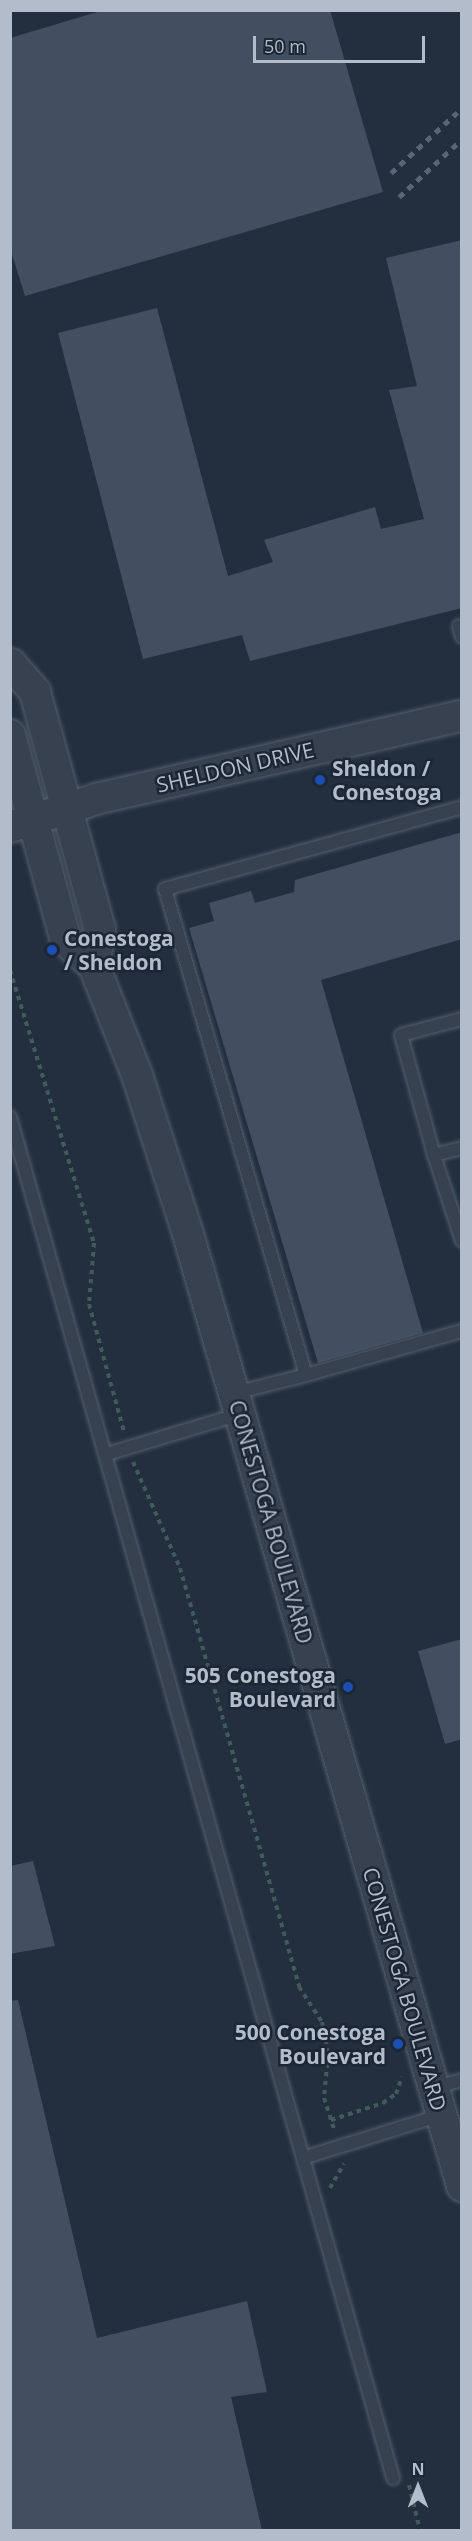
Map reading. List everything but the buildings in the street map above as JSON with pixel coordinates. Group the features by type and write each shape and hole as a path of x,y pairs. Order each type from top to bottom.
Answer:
{"street":[{"name":"CONESTOGA BOULEVARD","path":"11,664 35,692 99,929 94,966"},
{"name":"SHELDON DRIVE","path":"20,824 66,808 462,716"},
{"name":"CONESTOGA BOULEVARD","path":"10,735 20,824 66,941 94,966 137,1075 237,1403 462,2186"}],"lane":[{"path":"306,1375 165,889 462,807"},
{"path":"462,1019 401,1035 434,1155 462,1241"},
{"path":"10,1118 107,1454 393,2478"},
{"path":"434,1155 462,1148"},
{"path":"107,1454 129,1448 306,1375 425,1344 462,1330"},
{"path":"303,2158 437,2102 462,2080"}],"path":[{"path":"10,970 94,1243 89,1304 129,1448 147,1503 180,1568 299,1987 322,2022 328,2054 324,2098 344,2164 333,2174 331,2200"},
{"path":"331,2120 396,2094 400,2069"},
{"path":"407,2474 420,2530"}],"railway":[{"path":"391,173 462,108"},
{"path":"399,197 462,139"}],"place":[{"name":"Sheldon / Conestoga","path":"320,780"},
{"name":"Conestoga / Sheldon","path":"52,950"},
{"name":"505 Conestoga Boulevard","path":"348,1687"},
{"name":"500 Conestoga Boulevard","path":"398,2044"}]}
